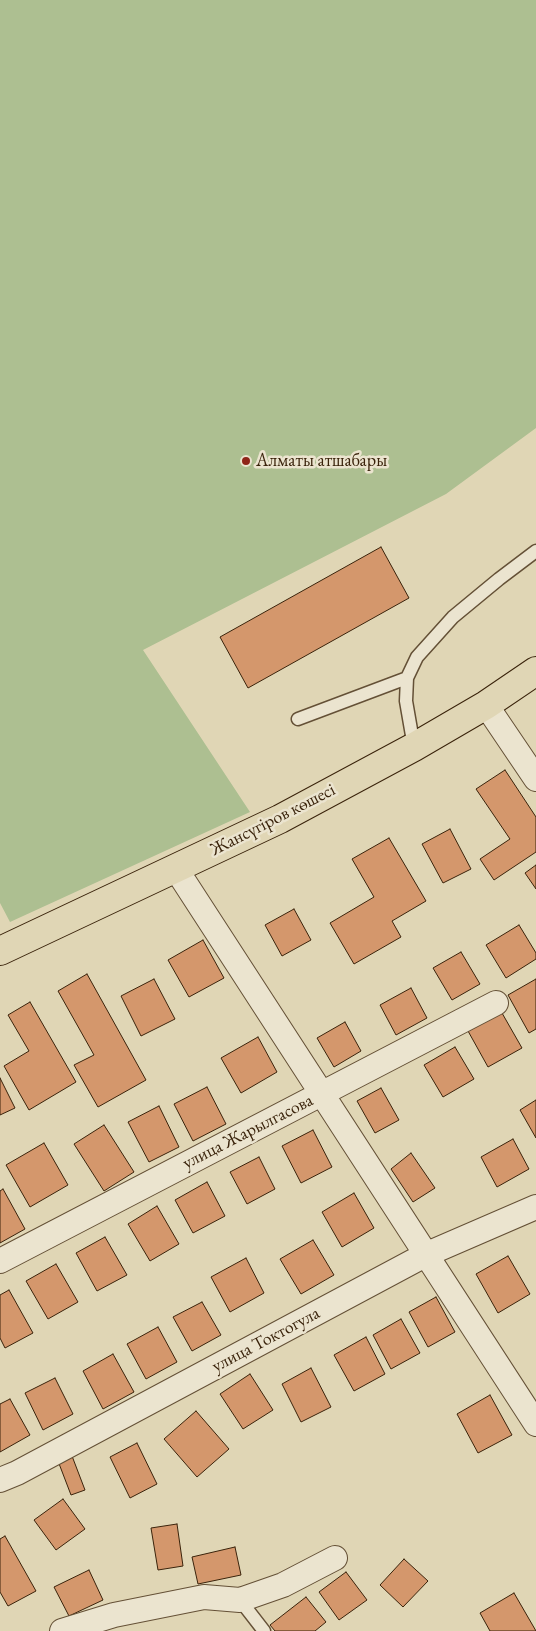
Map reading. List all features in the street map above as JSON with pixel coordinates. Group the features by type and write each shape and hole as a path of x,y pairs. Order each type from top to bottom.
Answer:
{"main road":[{"name":"Жансүгіров көшесі","path":"0,951 280,819 414,747 486,705 536,671"}],"street":[{"path":"486,705 536,779"},
{"path":"176,869 536,1424"},
{"name":"улица Жарылгасова","path":"0,1262 496,1003"},
{"name":"улица Токтогула","path":"0,1480 17,1473 425,1255 536,1207"},
{"path":"62,1631 114,1615 204,1597 240,1600 283,1586 335,1558"}],"lane":[{"path":"414,747 406,701 407,678 417,657 453,617 536,551"},
{"path":"298,719 407,678"},
{"path":"240,1600 264,1631"}],"green space":[{"name":"Алматы атшабары","path":"0,0 536,0 536,428 446,494 143,650 250,812 10,922 0,903"}],"building":[{"path":"381,547 409,598 248,688 220,637"},
{"path":"505,770 536,817 536,852 494,880 480,859 510,839 476,789"},
{"path":"450,829 471,869 443,883 422,844"},
{"path":"389,838 426,901 392,921 401,937 354,964 330,923 374,897 352,859"},
{"path":"536,865 536,889 525,873"},
{"path":"294,909 311,940 282,956 265,925"},
{"path":"519,925 536,953 536,959 506,978 486,945"},
{"path":"203,940 224,978 189,997 168,960"},
{"path":"461,952 480,984 452,1000 433,968"},
{"path":"87,974 146,1080 98,1107 74,1065 94,1055 58,991"},
{"path":"154,979 175,1019 141,1036 121,996"},
{"path":"536,979 536,1029 529,1033 508,995"},
{"path":"411,988 427,1018 396,1035 380,1005"},
{"path":"30,1002 76,1082 29,1110 4,1066 29,1051 8,1015"},
{"path":"502,1013 522,1048 488,1067 468,1031"},
{"path":"345,1022 361,1051 334,1067 317,1038"},
{"path":"258,1037 277,1072 241,1093 221,1058"},
{"path":"455,1047 474,1079 443,1097 424,1065"},
{"path":"0,1078 15,1108 0,1115"},
{"path":"207,1087 226,1124 193,1141 174,1104"},
{"path":"381,1088 399,1120 375,1133 357,1101"},
{"path":"536,1100 536,1138 520,1110"},
{"path":"159,1106 179,1147 149,1162 128,1122"},
{"path":"104,1125 134,1172 104,1191 74,1144"},
{"path":"313,1130 332,1167 301,1183 282,1146"},
{"path":"513,1139 529,1169 497,1187 481,1157"},
{"path":"44,1143 68,1185 30,1207 6,1165"},
{"path":"411,1153 435,1188 413,1202 391,1169"},
{"path":"259,1157 275,1189 247,1204 230,1172"},
{"path":"207,1182 225,1216 193,1233 175,1200"},
{"path":"3,1189 25,1229 0,1243 0,1191"},
{"path":"354,1193 374,1228 342,1247 322,1212"},
{"path":"157,1206 179,1244 150,1261 128,1224"},
{"path":"105,1237 127,1275 97,1291 76,1253"},
{"path":"313,1240 334,1275 301,1294 280,1259"},
{"path":"508,1256 530,1294 498,1313 476,1274"},
{"path":"246,1258 264,1293 230,1312 211,1277"},
{"path":"56,1264 78,1302 48,1319 26,1281"},
{"path":"9,1290 33,1333 5,1348 0,1338 0,1295"},
{"path":"436,1297 455,1332 428,1347 409,1312"},
{"path":"202,1302 221,1335 192,1351 173,1317"},
{"path":"401,1319 420,1353 391,1369 373,1335"},
{"path":"158,1327 177,1362 146,1379 127,1344"},
{"path":"366,1337 385,1374 354,1391 334,1355"},
{"path":"113,1354 134,1392 103,1409 83,1371"},
{"path":"311,1368 331,1407 301,1422 282,1384"},
{"path":"250,1374 273,1410 243,1429 220,1394"},
{"path":"55,1378 73,1414 43,1430 25,1393"},
{"path":"490,1395 512,1435 478,1453 457,1414"},
{"path":"10,1399 30,1435 0,1452 0,1404"},
{"path":"196,1411 229,1449 197,1477 164,1439"},
{"path":"137,1443 157,1484 130,1498 110,1457"},
{"path":"72,1456 85,1490 71,1495 58,1461"},
{"path":"63,1499 85,1529 56,1550 34,1520"},
{"path":"177,1524 183,1566 158,1570 151,1528"},
{"path":"5,1536 36,1591 8,1606 0,1592 0,1539"},
{"path":"235,1547 241,1575 198,1584 192,1557"},
{"path":"404,1559 428,1581 403,1607 380,1585"},
{"path":"89,1570 103,1600 69,1616 54,1587"},
{"path":"346,1572 367,1600 339,1620 319,1592"},
{"path":"514,1593 536,1631 490,1631 480,1613"},
{"path":"306,1597 326,1622 315,1631 275,1631 270,1625"}],"place":[{"name":"Алматы атшабары","path":"246,461"}]}
